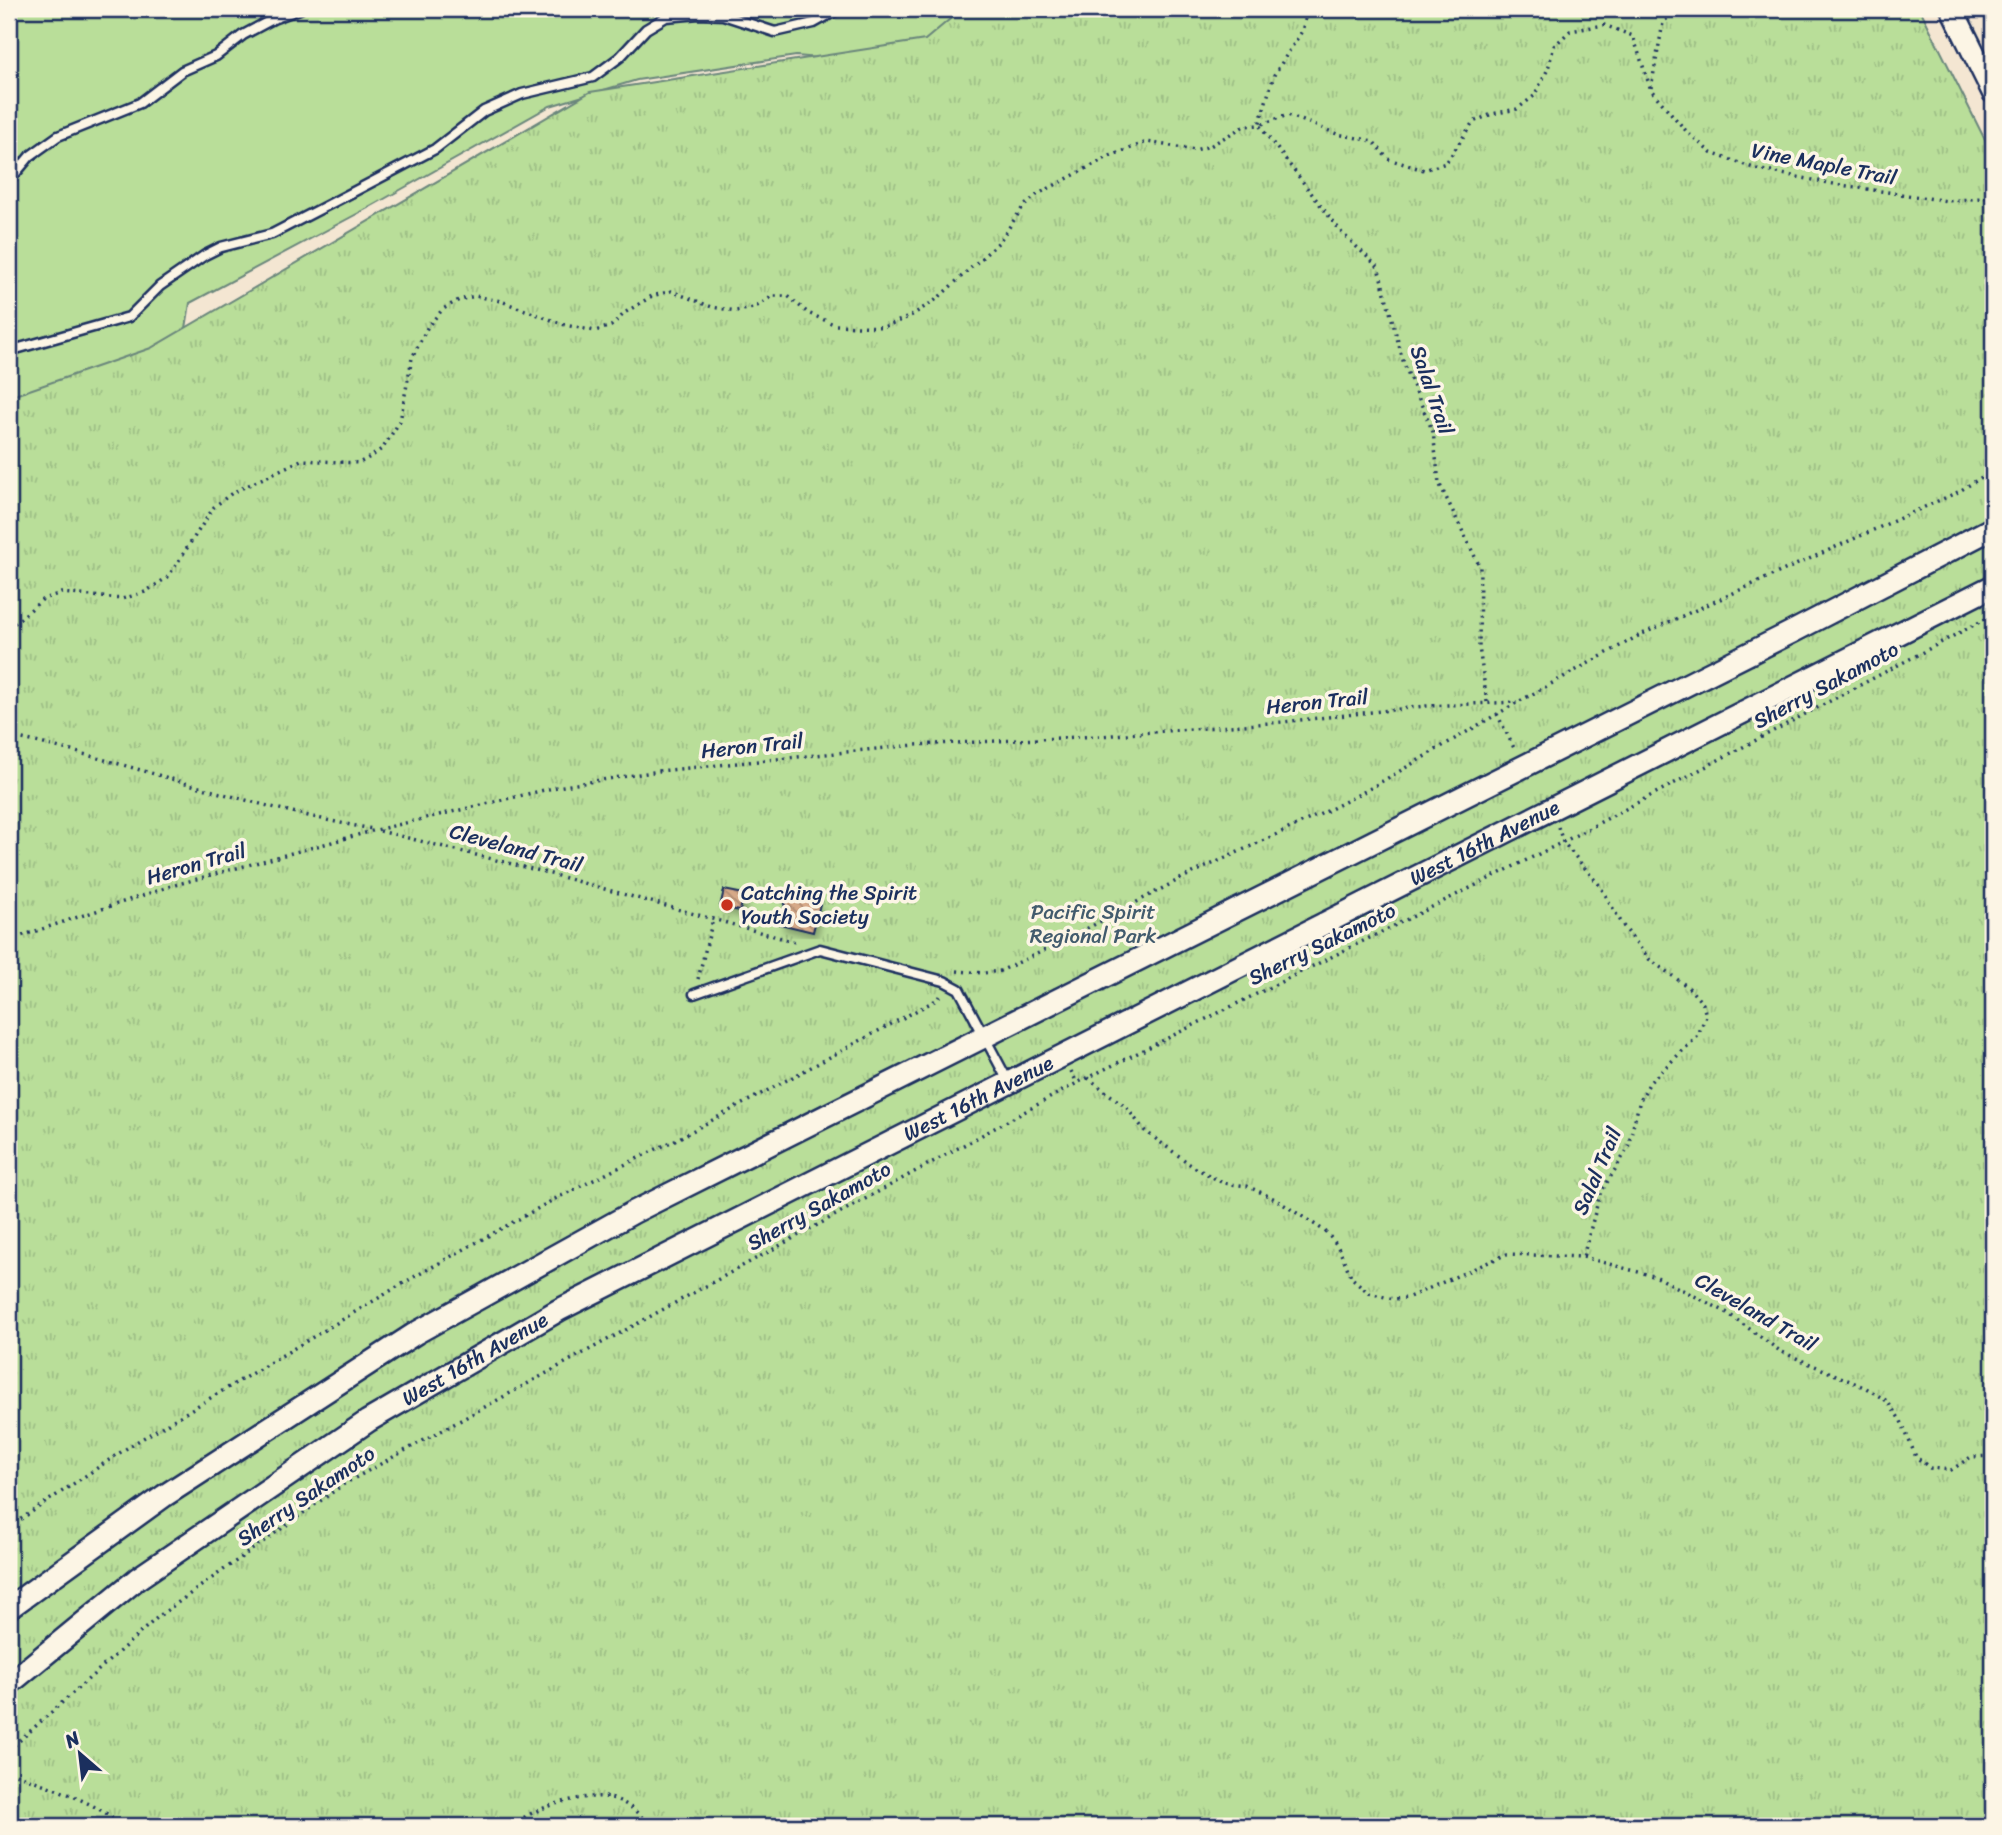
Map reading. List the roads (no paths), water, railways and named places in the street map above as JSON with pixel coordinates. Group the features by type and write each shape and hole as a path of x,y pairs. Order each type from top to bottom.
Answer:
{"main road":[{"path":"1952,9 1982,60 1993,92"},
{"path":"9,1608 164,1496 415,1333 634,1212 1768,644 1993,528"},
{"name":"West 16th Avenue","path":"9,1684 136,1579 368,1421 559,1310 1993,586"}],"lane":[{"path":"9,181 30,156 58,135 140,103 182,71 216,56 243,35 273,19 300,9"},
{"path":"9,351 130,317 160,286 205,255 221,247 272,234 435,149 485,111 523,94 593,77 620,57 646,29 666,17 723,15 775,32 814,23 839,9"},
{"path":"694,994 820,949 944,981 959,989 1009,1084"}],"place":[{"name":"Catching the Spirit Youth Society","path":"727,905"}],"park label":[{"name":"Pacific Spirit Regional Park","path":"1093,924"}]}
